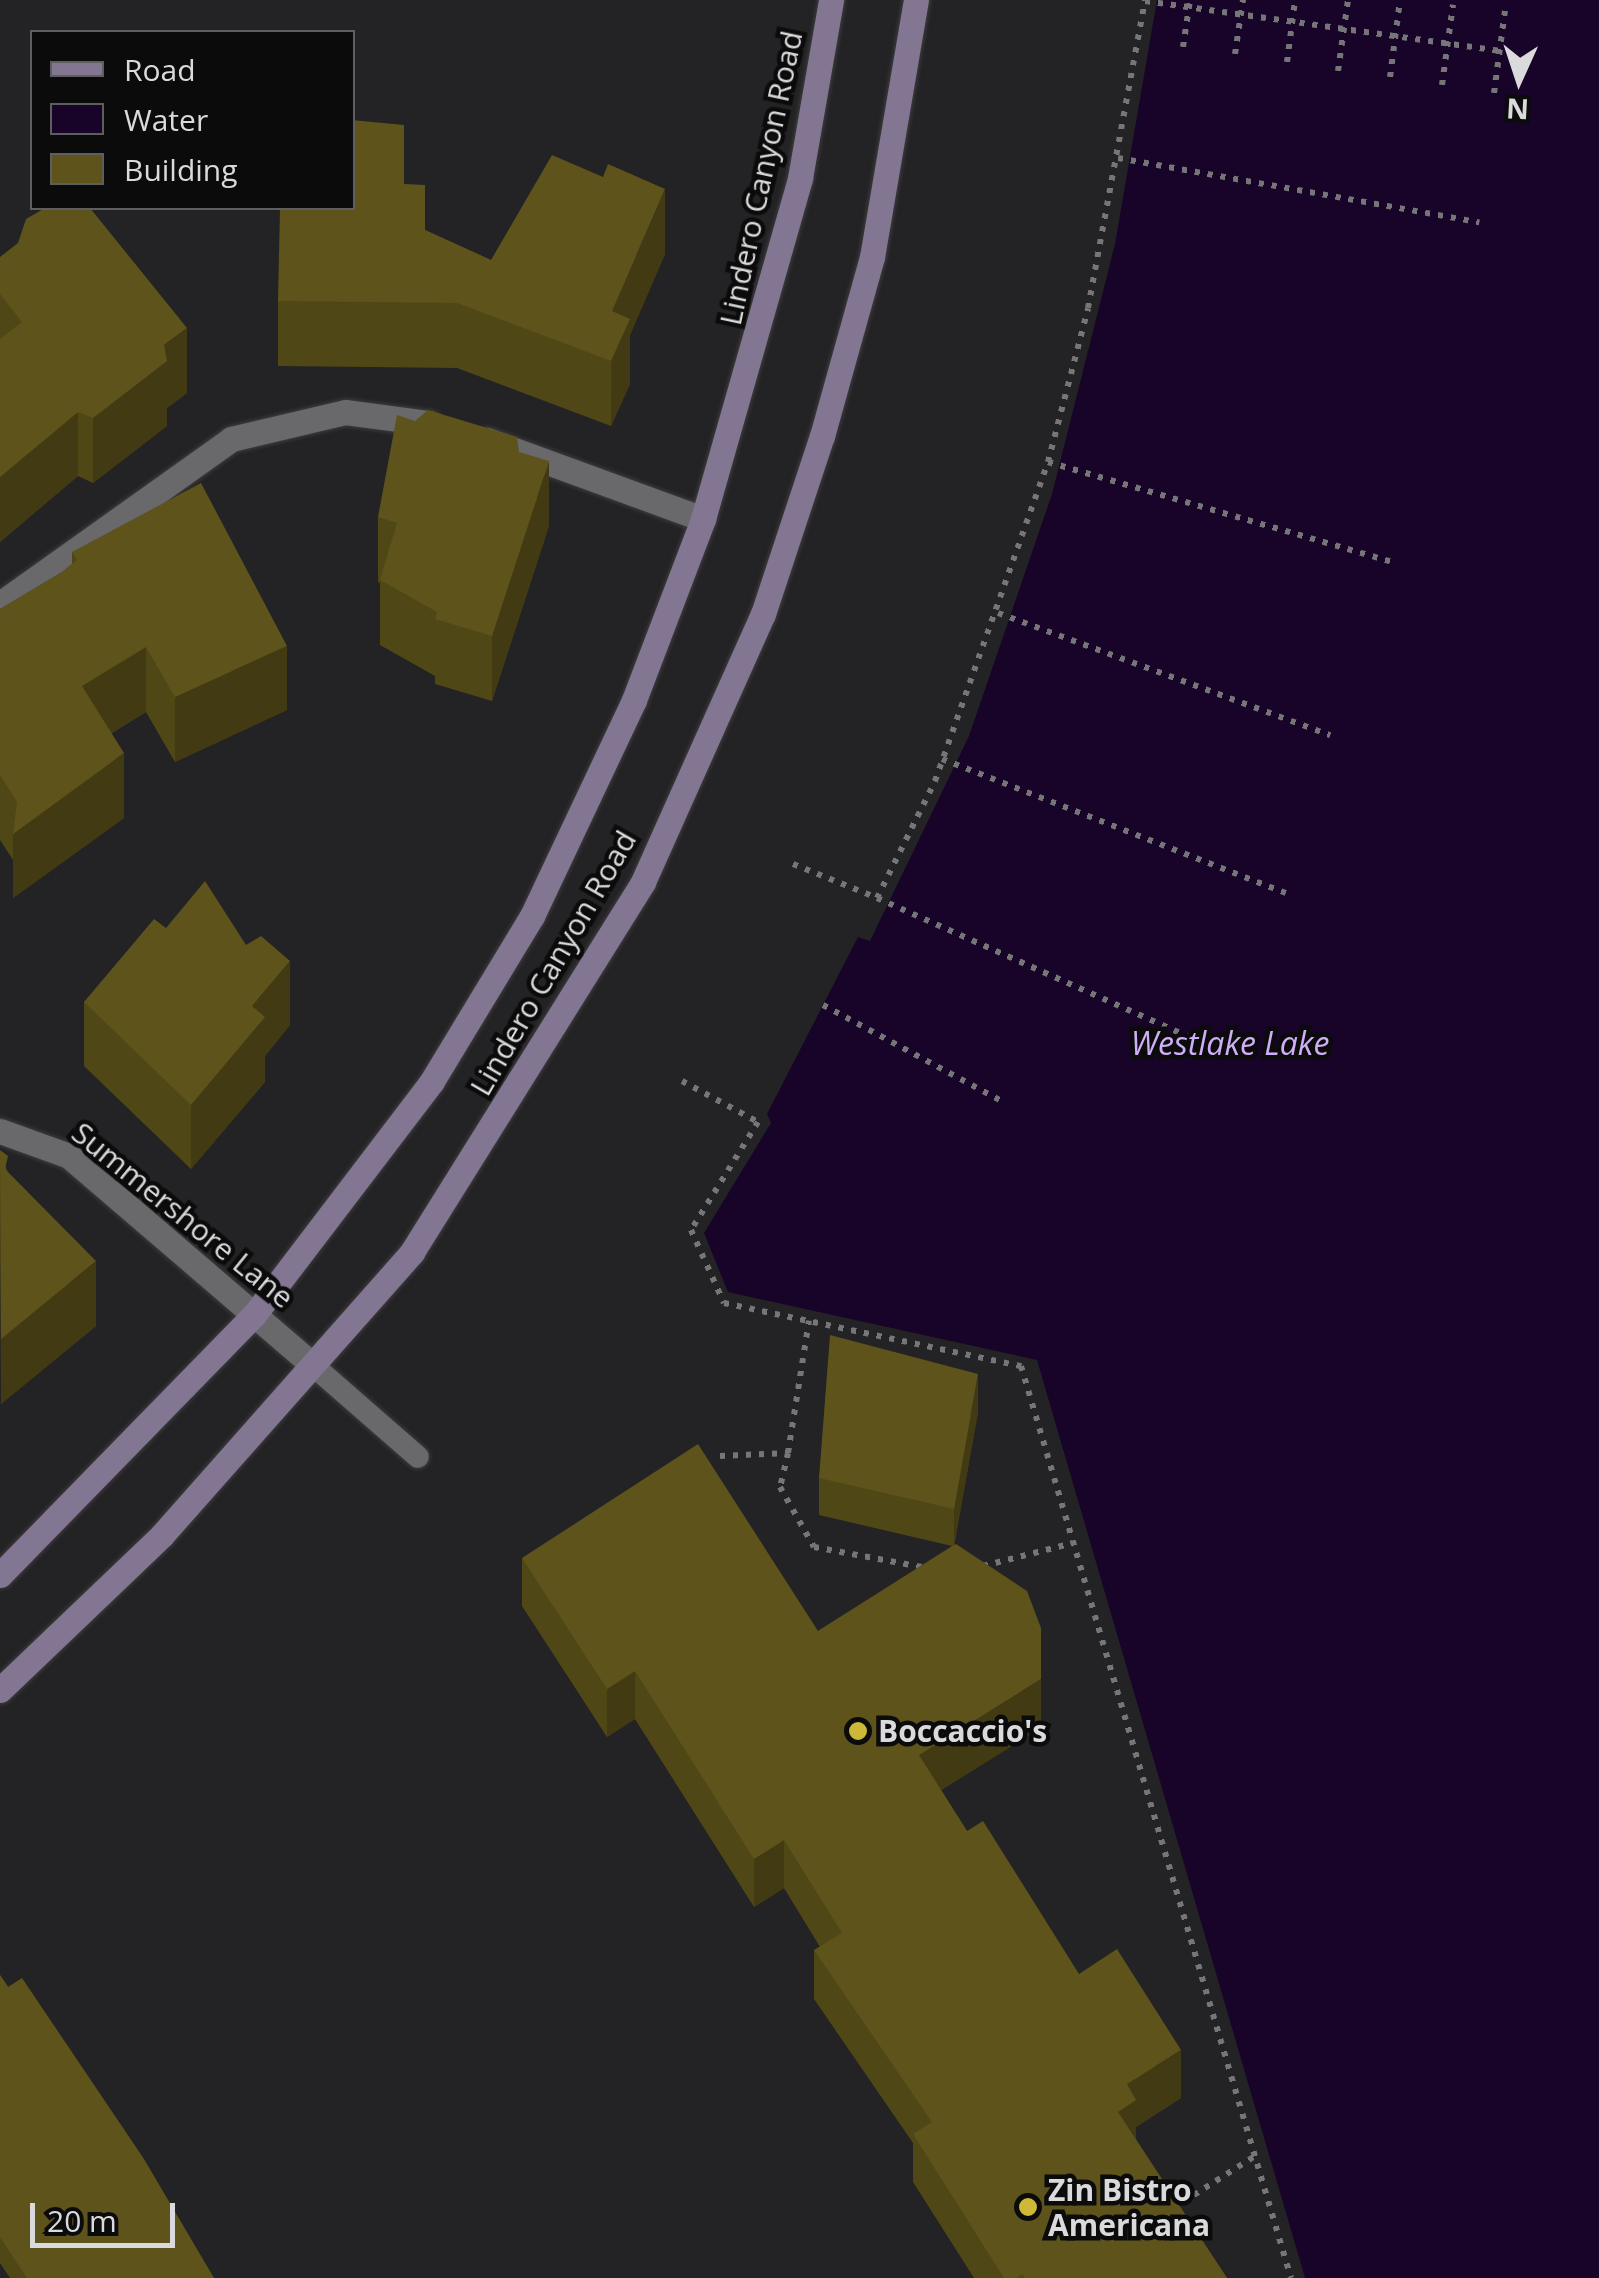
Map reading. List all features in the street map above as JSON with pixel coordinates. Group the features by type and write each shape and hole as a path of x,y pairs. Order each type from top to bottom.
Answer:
{"street":[{"name":"Lindero Canyon Road","path":"0,1575 254,1315 432,1080 532,916 634,700 703,519 800,178 831,0"},
{"name":"Lindero Canyon Road","path":"0,1690 316,1368 412,1252 547,1049 643,882 762,614 872,257 916,0"},
{"path":"0,604 232,439 345,412 443,425 703,519"},
{"name":"Summershore Lane","path":"0,1131 69,1156 316,1368"}],"lane":[{"path":"316,1368 418,1457"}],"path":[{"path":"877,898 934,781 1048,462 1118,158 1145,0 1500,51"},
{"path":"1235,54 1242,0"},
{"path":"1287,62 1296,0"},
{"path":"1338,71 1348,0"},
{"path":"1390,77 1400,0"},
{"path":"1184,48 1190,4"},
{"path":"1442,84 1453,5"},
{"path":"1494,93 1505,11"},
{"path":"1118,158 1478,222"},
{"path":"1048,462 1393,562"},
{"path":"994,612 1330,735"},
{"path":"940,758 1286,893"},
{"path":"792,864 1201,1042"},
{"path":"823,1005 1004,1102"},
{"path":"682,1081 758,1122 691,1230 724,1303 1021,1366 1291,2278"},
{"path":"809,1321 780,1486 814,1547 936,1570"},
{"path":"720,1456 788,1453"},
{"path":"970,1569 1074,1542"},
{"path":"1160,2217 1255,2156"}],"water":[{"name":"Westlake Lake","path":"1157,0 1599,0 1599,2278 1305,2278 1037,1360 728,1292 704,1233 771,1123 767,1114 858,937 870,941 969,736 1052,494 1115,244"}],"building":[{"path":"355,120 404,125 404,184 425,185 425,230 491,260 552,155 603,177 608,164 665,189 612,311 630,319 611,361 457,303 278,301 280,210 355,210"},
{"path":"42,210 92,210 187,328 164,345 167,361 93,418 78,412 0,477 0,339 22,322 0,294 0,257 18,243 26,219"},
{"path":"428,410 517,437 519,452 549,461 492,636 435,619 437,612 380,580 397,523 378,517 397,415 415,421"},
{"path":"201,483 287,646 175,697 146,647 82,686 124,753 13,834 17,802 0,775 0,609 62,572 77,560 72,552"},
{"path":"205,881 246,945 261,936 290,961 252,1006 265,1017 191,1105 84,1002 154,919 166,928"},
{"path":"0,1150 8,1156 5,1169 96,1261 1,1339"},
{"path":"830,1335 978,1374 954,1509 819,1478"},
{"path":"698,1444 818,1631 956,1544 1027,1591 1041,1628 1041,1679 919,1755 967,1831 983,1821 1079,1974 1117,1949 1181,2050 1127,2084 1136,2100 1118,2112 1227,2278 1025,2278 1022,2274 1004,2278 913,2134 932,2122 814,1950 842,1933 784,1840 754,1859 635,1671 607,1689 522,1558"},
{"path":"0,1975 8,1987 22,1978 144,2159 214,2278 27,2278 0,2237"}],"place":[{"name":"Boccaccio's","path":"858,1731"},
{"name":"Zin Bistro Americana","path":"1028,2207"}]}
